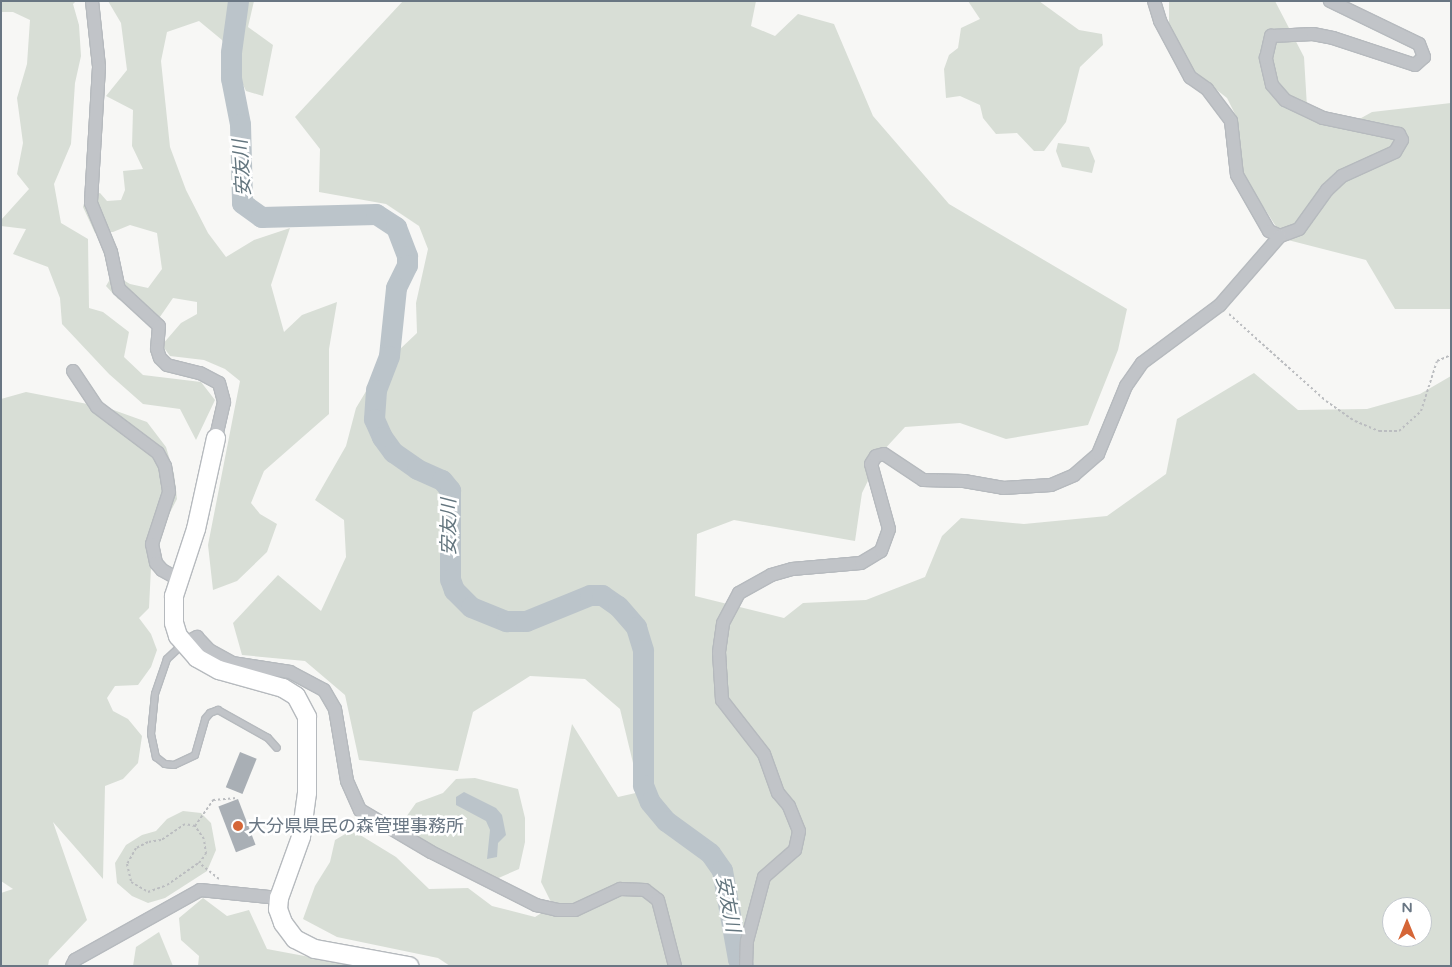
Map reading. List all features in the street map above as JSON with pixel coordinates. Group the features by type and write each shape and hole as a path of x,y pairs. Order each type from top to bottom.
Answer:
{"street":[{"path":"92,1 99,66 91,203 111,252 119,289 158,326 157,350 160,358 167,365 200,372 218,383 224,402 196,529 178,579 174,596 174,624 184,644 208,665 283,688 296,696 307,717 308,773 301,836 279,898 278,909 283,923 295,939 316,949 409,966"},
{"path":"1154,1 1160,21 1190,77 1207,89 1231,121 1237,175 1269,231 1280,236"},
{"path":"746,966 747,940 764,877 795,850 799,831 789,806 778,793 764,754 722,700 719,652 723,624 739,593 771,575 792,569 861,563 881,551 889,529 871,464 876,456 884,454 923,480 964,481 1004,488 1051,485 1074,475 1098,454 1126,386 1142,363 1220,305 1280,236 1299,229 1316,204 1342,176 1395,152 1402,140 1400,134 1323,118 1285,100 1272,85 1266,58 1271,36 1305,34 1333,38 1415,65 1424,58 1419,44 1330,1"},
{"path":"73,371 97,407 158,453 165,466 169,492 152,544 156,563 162,570 178,579"},
{"path":"184,644 197,636 208,650 232,663 290,672 324,690 335,709 347,781 360,810 430,852 506,891 557,910 575,910 620,889 645,890 658,900 675,966"},
{"path":"72,966 75,960 200,890 279,898"}],"lane":[{"path":"184,644 167,659 155,694 151,734 156,757 165,764 174,765 195,755 205,719 210,712 218,710 268,738 277,748"}],"path":[{"path":"1220,305 1326,401 1355,421 1379,431 1399,431 1421,411 1436,361 1451,355"},
{"path":"195,826 201,813 212,800 237,798"},
{"path":"185,824 195,826 204,839 206,854 199,863 167,885 148,892 131,882 126,864 136,848 148,842 161,840 185,824"},
{"path":"199,863 206,872"}],"shaded area":[{"path":"1,1 76,1 73,4 79,25 81,56 75,83 71,144 54,184 61,223 88,239 89,308 103,312 129,332 124,357 143,375 201,382 215,400 196,440 180,409 143,404 109,374 62,324 60,298 48,267 13,254 26,229 1,226 1,220 29,189 17,174 23,143 17,98 27,64 30,20 13,12 1,12"},
{"path":"108,1 254,1 248,27 273,45 263,96 246,91 222,40 199,21 167,32 161,61 170,147 186,190 208,233 226,257 254,240 290,228 271,285 284,332 302,315 337,302 329,349 329,414 264,471 251,503 260,514 277,524 267,552 237,581 213,590 208,545 240,381 225,369 204,360 170,356 162,345 181,323 197,314 197,302 173,298 153,327 142,310 118,299 106,286 113,274 130,284 148,288 162,269 157,233 130,225 113,232 95,233 83,207 86,196 100,193 107,201 121,200 125,190 123,171 143,169 132,146 133,110 106,96 127,70 121,23"},
{"path":"403,1 756,1 751,26 775,36 798,14 834,24 873,116 949,204 1127,309 1118,350 1088,425 1006,439 960,423 905,427 882,452 862,493 855,541 734,520 697,534 695,596 784,618 803,603 866,600 925,577 942,536 961,518 1024,524 1107,516 1166,474 1177,419 1254,373 1298,410 1367,409 1420,394 1451,376 1451,966 450,966 438,958 337,937 303,919 315,886 330,862 335,840 352,830 396,857 429,889 468,888 492,906 535,917 553,906 541,882 572,724 618,797 640,792 620,709 585,679 530,676 473,712 458,771 359,760 345,695 305,661 242,655 233,623 278,575 321,611 346,557 344,520 315,500 346,446 356,408 380,368 417,333 416,303 428,249 419,226 386,204 319,192 320,149 295,117"},
{"path":"968,1 1039,1 1079,30 1102,34 1103,45 1080,67 1066,122 1044,151 1034,151 1017,133 996,134 983,118 980,105 960,96 946,98 944,69 949,55 958,48 961,28 980,19"},
{"path":"1169,1 1275,1 1304,57 1307,107 1354,122 1372,112 1451,103 1451,309 1395,309 1366,260 1284,239 1248,183 1239,163 1237,118 1227,98 1195,73 1169,31"},
{"path":"1058,143 1089,147 1095,161 1092,173 1062,167 1056,151"},
{"path":"26,392 108,408 147,422 166,447 174,474 177,499 152,547 149,608 139,618 151,634 157,650 151,667 138,685 115,686 107,698 113,711 128,719 142,736 138,763 123,779 105,786 103,879 53,822 87,920 49,960 48,966 1,966 1,893 13,889 1,881 1,399"},
{"path":"475,778 518,789 525,818 525,842 519,869 494,880 399,827 416,803 443,793 456,779"},
{"path":"464,792 496,808 502,815 506,835 498,843 497,857 487,859 490,830 486,821 456,805 456,797"},
{"path":"183,811 201,813 211,823 216,850 207,871 165,898 148,903 132,896 117,883 115,863 126,845 142,835 156,831 167,819"},
{"path":"203,898 227,916 249,910 267,949 358,966 198,966 199,956 181,940 179,918"},
{"path":"159,932 173,966 133,966 136,947"}],"building":[{"path":"240,752 257,759 242,794 226,787"},
{"name":"大分県県民の森管理事務所","path":"238,799 256,845 236,852 218,807"}],"waterway":[{"name":"安友川","path":"238,1 231,52 231,78 240,124 242,203 261,217 376,214 396,227 407,256 407,265 396,288 389,356 376,390 374,419 382,437 393,452 417,469 442,480 450,490 450,579 454,590 471,607 506,621 526,621 590,595 602,595 618,606 636,627 643,650 643,785 650,802 666,821 710,853 722,870 738,959 743,966"}],"place":[{"name":"大分県県民の森管理事務所","path":"238,826"}]}
